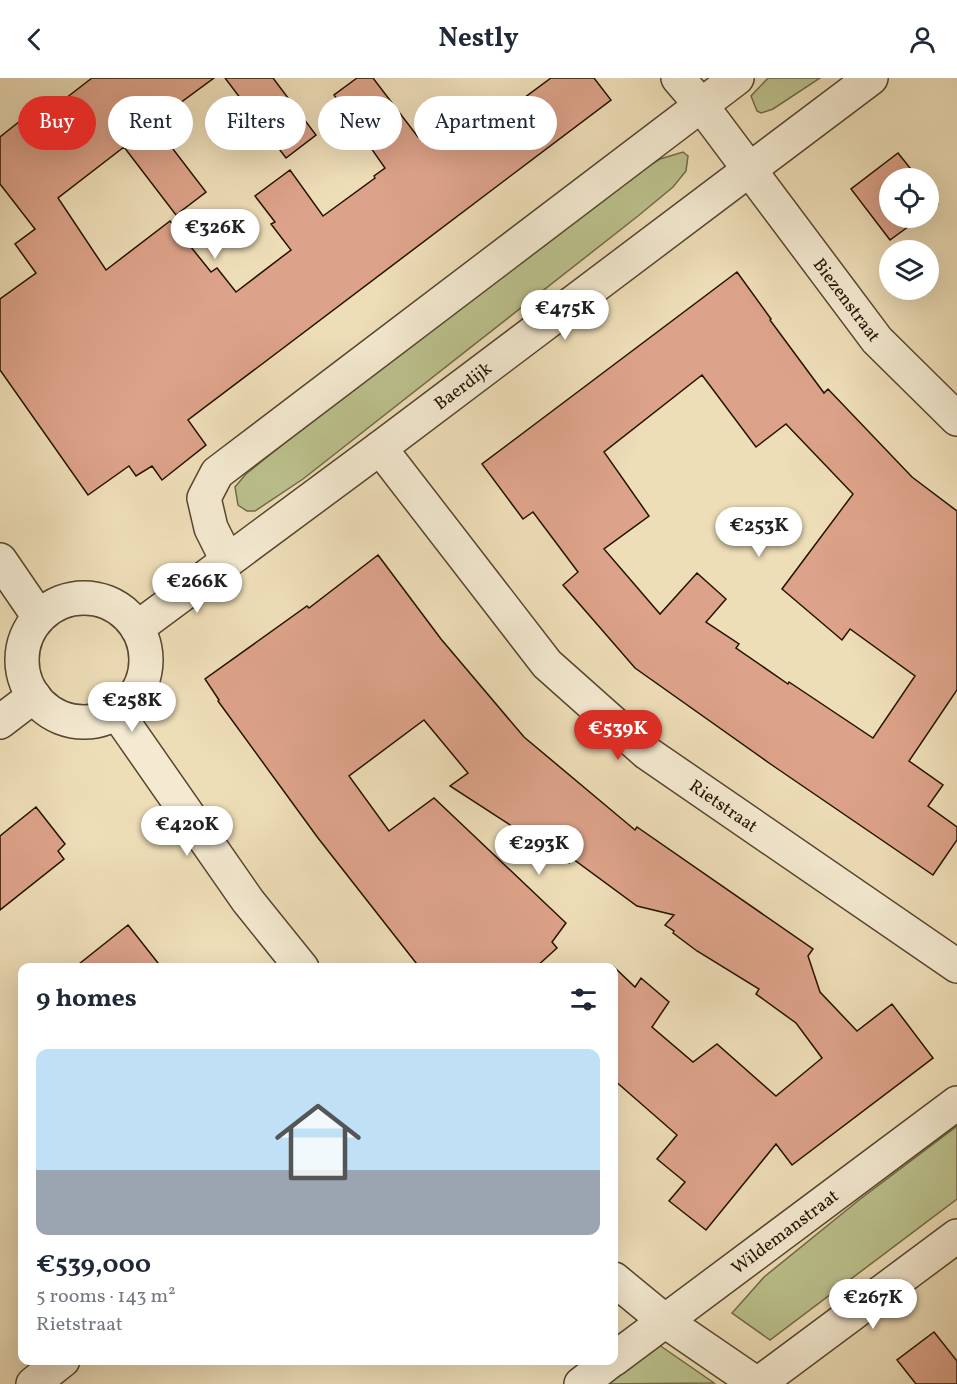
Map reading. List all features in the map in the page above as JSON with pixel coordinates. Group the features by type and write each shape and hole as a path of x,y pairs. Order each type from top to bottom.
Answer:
{"street":[{"name":"Biezenstraat","path":"678,78 701,105 877,340 957,419"},
{"path":"227,560 211,528 204,498 217,473 737,78"},
{"name":"Baerdijk","path":"137,627 380,448 871,78"},
{"name":"Rietstraat","path":"380,448 548,664 647,753 957,966"},
{"path":"0,560 39,617"},
{"path":"80,598 102,600 123,611 137,627 144,644 147,661 144,679 136,694 117,712 107,718 88,722 67,720 51,712 34,696 28,686 23,668 23,649 29,632 39,617 58,604 80,598"},
{"path":"0,722 34,696"},
{"path":"117,712 248,901 298,963"},
{"name":"Wildemanstraat","path":"618,1356 957,1103"},
{"path":"618,1282 665,1321 758,1384 957,1236"},
{"path":"33,1384 57,1365"},
{"name":"Wildemanstraat","path":"581,1384 606,1365"}],"green space":[{"path":"768,78 820,78 773,109 761,113 757,111 751,96"},
{"path":"683,152 688,156 686,171 673,187 638,216 303,479 255,511 247,511 238,505 235,487 246,474 294,435 637,173 660,159"},
{"path":"957,1126 957,1199 770,1340 732,1313 764,1277 859,1200"},
{"path":"652,1340 714,1383 594,1384"}],"building":[{"path":"92,78 214,78 190,96 108,96 108,150 120,150 58,198 106,270 170,221 211,272 217,268 236,292 291,250 271,224 275,222 255,196 290,170 323,216 385,168 372,150 402,150 402,116 414,132 414,150 545,150 188,420 206,445 162,480 152,466 136,476 129,466 88,495 0,370 0,299 36,273 15,244 35,229 0,184 0,137 18,123 18,150 96,150 96,96 69,96"},
{"path":"225,78 273,78 287,96 239,96"},
{"path":"357,78 373,78 387,96 334,95"},
{"path":"551,78 594,78 611,100 557,141 557,96 527,96"},
{"path":"306,122 316,135 306,143"},
{"path":"126,150 174,150 206,192 176,215"},
{"path":"280,150 296,150 286,158"},
{"path":"898,153 910,168 879,168 879,226 851,189"},
{"path":"881,228 906,228 890,240"},
{"path":"737,272 824,393 828,389 912,477 957,511 957,690 909,761 943,785 928,806 957,827 957,840 933,875 635,668 563,585 578,572 533,512 523,519 482,464","holes":["702,375 756,447 786,424 853,494 782,589 842,640 850,629 915,676 873,738 736,648 739,644 706,622 726,599 697,573 660,614 604,549 649,516 604,452"]},
{"path":"378,555 441,639 524,737 635,830 637,827 813,949 808,956 820,992 857,1031 892,1004 933,1058 792,1165 776,1144 706,1230 669,1201 685,1182 657,1159 677,1135 618,1083 618,971 635,987 641,978 669,1002 652,1027 693,1062 717,1044 776,1096 822,1058 796,1023 756,994 759,989 697,951 673,933 674,931 665,925 674,915 637,906 573,859 569,863 450,786 468,773 424,720 349,776 389,831 434,798 566,923 552,942 557,948 540,963 416,963 318,838 218,701 205,679 307,606 309,608"},
{"path":"36,807 65,844 58,851 64,859 0,910 0,836"},
{"path":"128,925 158,963 80,963"},
{"path":"934,1332 957,1361 957,1384 916,1384 897,1360"}]}
